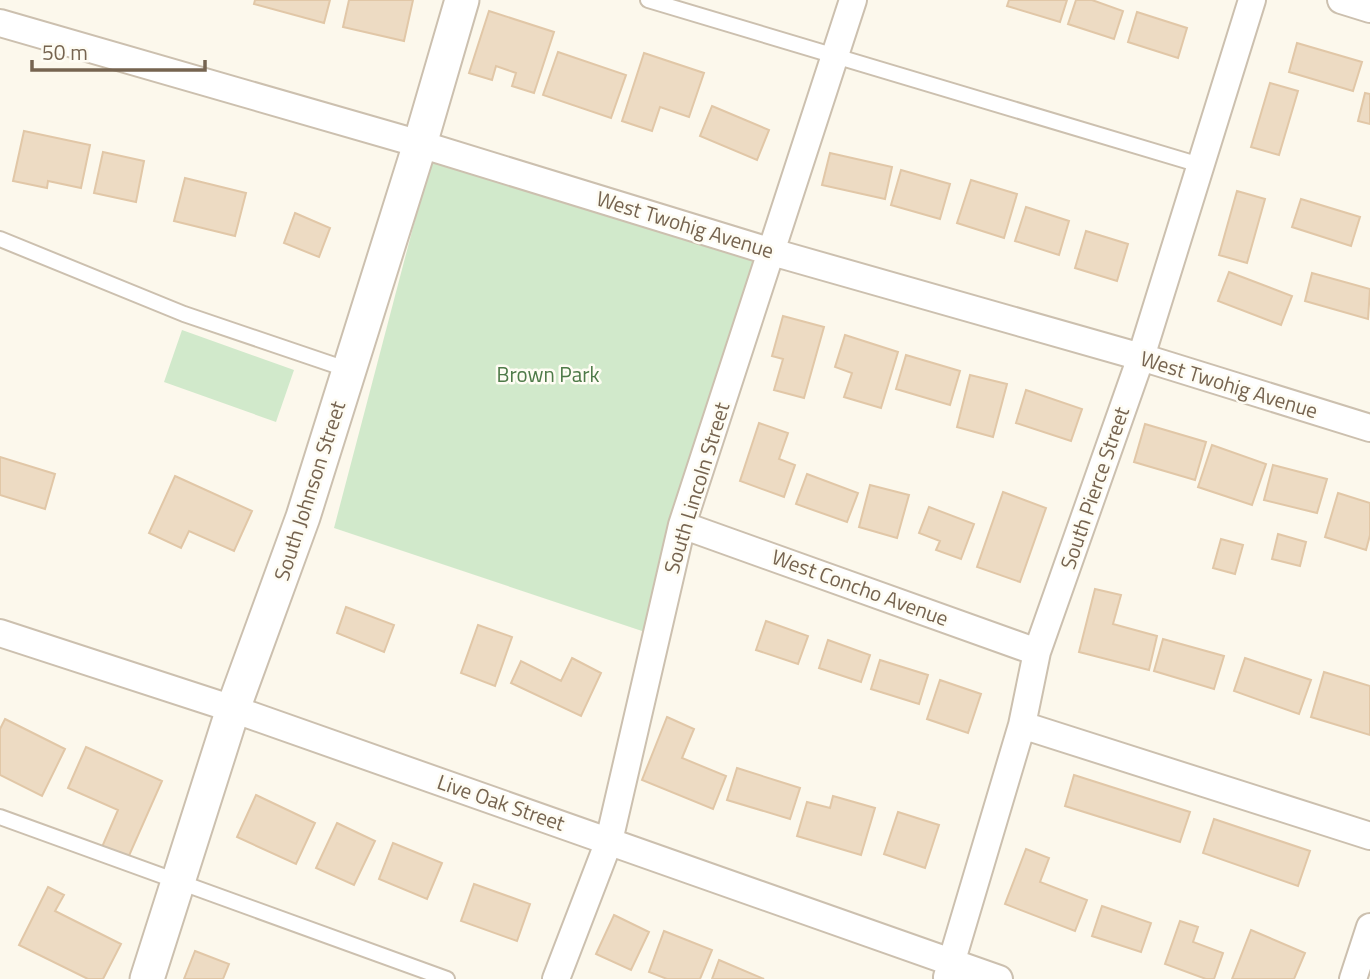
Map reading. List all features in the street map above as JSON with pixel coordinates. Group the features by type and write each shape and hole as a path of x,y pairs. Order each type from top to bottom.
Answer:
{"street":[{"name":"South Johnson Street","path":"147,979 233,709 303,517 420,144 462,0"},
{"name":"South Lincoln Street","path":"555,979 609,841 682,525 853,0"},
{"name":"South Pierce Street","path":"949,971 1022,725 1037,652 1141,357 1252,0"},
{"path":"1341,0 1370,9"},
{"name":"West Twohig Avenue","path":"0,23 420,144 772,252 1141,357 1370,429"},
{"name":"West Concho Avenue","path":"682,525 1037,652"},
{"name":"Live Oak Street","path":"0,633 233,709 609,841 949,971 999,979"},
{"path":"1022,725 1370,836"},
{"path":"1353,979 1370,927"}],"lane":[{"path":"648,0 1200,165"},
{"path":"0,239 184,314 350,370"},
{"path":"0,817 447,979"}],"green space":[{"name":"Brown Park","path":"431,159 758,255 648,633 334,528"},
{"path":"182,330 294,370 276,422 164,382"}],"building":[{"path":"255,0 330,0 324,23 254,4"},
{"path":"349,0 413,0 404,41 343,27"},
{"path":"1009,0 1067,0 1060,22 1007,6"},
{"path":"1076,0 1092,0 1123,11 1114,39 1068,24"},
{"path":"489,11 554,32 534,93 512,86 516,73 496,66 492,80 469,73"},
{"path":"1137,12 1187,28 1178,58 1128,42"},
{"path":"1297,43 1362,62 1353,91 1289,72"},
{"path":"558,52 626,75 611,118 543,95"},
{"path":"644,53 704,73 689,117 660,107 652,131 622,121"},
{"path":"1270,83 1298,91 1279,155 1251,147"},
{"path":"1365,93 1370,94 1370,124 1358,121"},
{"path":"712,106 769,130 757,160 700,136"},
{"path":"24,131 90,145 81,188 48,181 47,188 13,181"},
{"path":"103,152 144,161 136,202 94,193"},
{"path":"830,153 892,167 885,199 822,185"},
{"path":"901,170 950,184 940,219 891,205"},
{"path":"185,178 246,193 235,236 174,221"},
{"path":"971,180 1017,194 1004,238 957,223"},
{"path":"1237,191 1265,199 1247,263 1219,255"},
{"path":"1301,199 1360,217 1351,246 1292,227"},
{"path":"1026,207 1069,221 1059,255 1015,241"},
{"path":"295,213 330,228 319,257 284,243"},
{"path":"1086,231 1128,244 1117,281 1075,268"},
{"path":"1229,272 1292,296 1281,325 1218,301"},
{"path":"1312,273 1370,289 1368,319 1305,301"},
{"path":"783,316 824,327 804,398 774,390 783,359 772,356"},
{"path":"845,335 898,352 881,408 844,397 852,373 835,367"},
{"path":"906,355 960,371 950,405 896,389"},
{"path":"970,375 1007,384 993,437 957,427"},
{"path":"1026,390 1082,409 1071,441 1016,423"},
{"path":"759,423 788,433 779,459 795,465 784,497 740,481"},
{"path":"1145,424 1206,442 1195,480 1134,462"},
{"path":"1212,445 1266,464 1252,505 1198,487"},
{"path":"0,457 55,474 45,509 0,495"},
{"path":"1273,465 1327,479 1317,513 1264,500"},
{"path":"807,474 858,493 847,522 796,504"},
{"path":"175,476 252,511 234,551 189,531 181,548 149,533"},
{"path":"870,485 909,495 897,538 859,527"},
{"path":"1003,492 1046,508 1020,582 977,567"},
{"path":"1338,493 1370,503 1370,535 1366,550 1325,537"},
{"path":"929,507 974,524 961,559 936,550 940,541 919,533"},
{"path":"1278,534 1306,542 1300,566 1272,559"},
{"path":"1221,539 1243,545 1235,574 1213,568"},
{"path":"1095,589 1121,595 1113,624 1157,636 1149,670 1079,652"},
{"path":"346,607 394,625 384,652 337,633"},
{"path":"766,621 808,636 798,664 756,650"},
{"path":"478,625 512,637 495,686 461,673"},
{"path":"1163,639 1224,656 1214,689 1154,671"},
{"path":"828,640 870,655 861,682 819,668"},
{"path":"572,658 601,673 581,716 511,683 521,661 561,681"},
{"path":"1245,658 1311,680 1299,714 1234,691"},
{"path":"880,660 928,675 919,704 871,689"},
{"path":"1324,672 1370,686 1370,735 1311,717"},
{"path":"940,680 981,694 968,733 927,719"},
{"path":"667,717 694,729 682,758 726,776 713,809 642,780"},
{"path":"5,719 65,749 42,796 0,775 0,729"},
{"path":"86,747 162,781 128,858 102,847 118,810 68,788"},
{"path":"737,768 800,788 790,819 727,800"},
{"path":"1074,775 1190,812 1180,842 1065,806"},
{"path":"256,795 315,823 296,864 237,837"},
{"path":"833,796 875,808 861,855 797,836 807,802 830,808"},
{"path":"898,812 939,825 925,868 884,854"},
{"path":"1214,819 1310,851 1298,886 1203,853"},
{"path":"337,823 375,841 354,885 316,868"},
{"path":"393,843 442,863 427,899 379,879"},
{"path":"1026,849 1049,858 1040,882 1087,900 1075,931 1005,904"},
{"path":"474,884 530,904 517,941 461,921"},
{"path":"48,887 64,895 55,911 121,944 103,979 88,979 19,945"},
{"path":"1102,906 1151,923 1141,952 1092,936"},
{"path":"614,915 649,932 631,970 596,954"},
{"path":"1180,921 1198,927 1193,942 1223,953 1214,979 1206,979 1165,964"},
{"path":"1251,930 1305,953 1294,979 1232,979"},
{"path":"664,931 712,950 700,979 667,979 649,972"},
{"path":"195,951 229,964 223,979 184,979"},
{"path":"719,960 764,979 712,979"}]}
